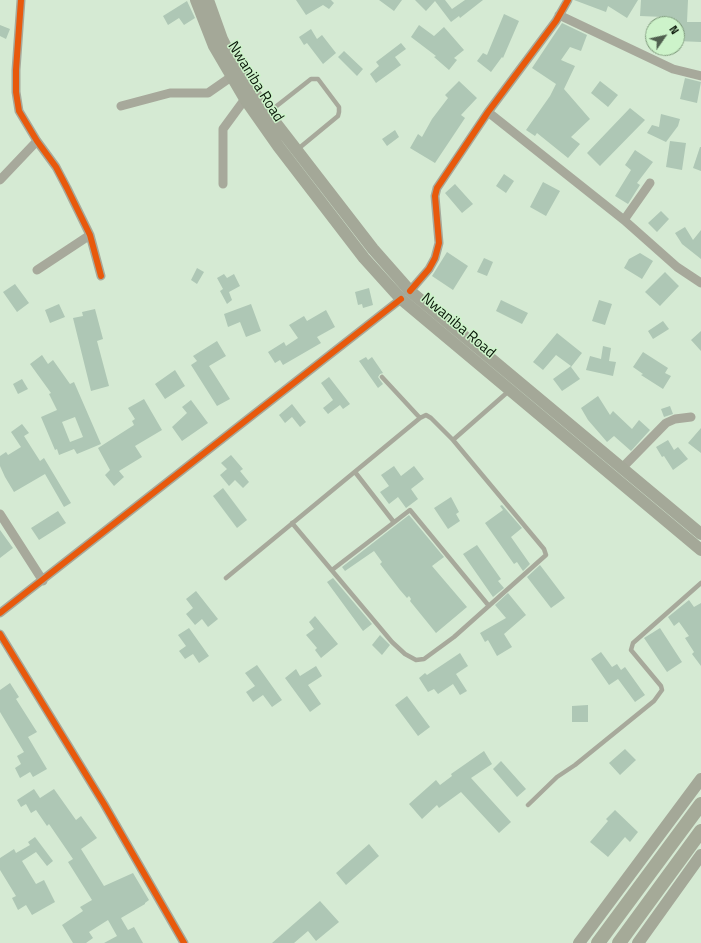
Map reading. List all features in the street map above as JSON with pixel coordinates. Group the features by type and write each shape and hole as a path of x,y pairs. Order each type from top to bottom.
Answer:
{"main road":[{"name":"Nwaniba Road","path":"196,0 208,33 231,77 245,99 278,146 350,239 401,299 701,550"},
{"path":"208,0 222,38 231,57 268,113 372,249 410,291 701,534"},
{"path":"579,943 701,779"},
{"path":"598,943 701,804"},
{"path":"619,943 701,831"},
{"path":"638,943 701,855"}],"street":[{"path":"21,0 16,92 19,111 37,141 56,167 90,235 101,276"},
{"path":"410,291 429,269 435,258 439,243 435,196 437,188 488,112 559,15 568,0"},
{"path":"559,15 673,69 701,76"},
{"path":"121,106 170,93 208,93 231,77"},
{"path":"223,184 223,129 245,99"},
{"path":"488,112 624,220 677,266 701,283"},
{"path":"0,180 37,141"},
{"path":"624,220 650,183"},
{"path":"37,270 90,235"},
{"path":"0,613 43,581 198,456 401,299"},
{"path":"622,468 666,423 675,419 690,417"},
{"path":"0,514 43,581"},
{"path":"0,634 104,804 184,943"}],"lane":[{"path":"268,113 311,79 318,79 339,107 338,116 296,150"},
{"path":"382,377 420,418"},
{"path":"453,440 510,390"},
{"path":"226,578 292,523 420,418 426,415 453,440 544,549 546,555 454,637 424,659 416,660 405,654 392,642 292,523"},
{"path":"354,472 393,521"},
{"path":"332,570 393,521 410,510 414,512 489,606"},
{"path":"528,805 557,777 575,766 654,701 662,690 661,686 631,650 633,643 701,583"}],"building":[{"path":"296,0 331,0 334,3 329,9 323,5 306,15"},
{"path":"379,0 402,0 394,11"},
{"path":"415,0 445,0 452,9 465,0 483,0 460,18 459,16 451,22 435,1 426,11"},
{"path":"574,0 638,0 627,18 608,6 606,12"},
{"path":"641,0 688,0 687,22 701,22 701,42 685,41 685,16 640,16"},
{"path":"187,1 195,18 184,25 179,18 168,25 163,16"},
{"path":"504,14 519,21 503,58 502,57 491,72 477,61 483,53 487,55"},
{"path":"562,23 587,35 581,51 570,47 561,60 575,66 564,89 590,119 571,137 580,144 568,158 537,133 535,136 526,130 550,96 556,84 532,68"},
{"path":"0,25 10,29 6,39 0,36"},
{"path":"419,25 434,36 444,27 464,50 454,58 457,60 449,70 434,57 436,56 411,37"},
{"path":"311,29 317,39 322,35 336,53 323,64 307,43 304,45 299,37"},
{"path":"401,43 406,49 395,57 401,65 376,83 370,74 379,66 376,62"},
{"path":"344,51 363,69 357,76 338,57"},
{"path":"685,78 701,82 697,103 680,99"},
{"path":"459,81 477,98 461,115 465,118 435,163 410,148 418,134 422,137 432,119 448,98 445,95"},
{"path":"600,81 618,95 608,107 591,93"},
{"path":"630,108 645,120 600,166 587,153"},
{"path":"661,114 680,119 678,126 666,142 647,133 652,125 659,127"},
{"path":"395,130 399,137 387,146 382,139"},
{"path":"670,141 686,143 682,170 666,167"},
{"path":"701,147 701,171 693,168"},
{"path":"635,150 653,162 637,183 640,185 628,204 615,196 631,170 625,165"},
{"path":"504,174 514,181 506,193 496,186"},
{"path":"543,182 560,191 546,216 530,207"},
{"path":"455,184 473,204 462,213 445,193"},
{"path":"661,211 669,219 657,232 648,223"},
{"path":"685,227 693,240 701,230 701,259 682,244 675,233"},
{"path":"447,252 468,266 453,290 432,276"},
{"path":"640,253 653,261 642,279 624,268 629,259"},
{"path":"484,258 493,262 487,276 477,272"},
{"path":"197,268 204,272 197,284 191,280"},
{"path":"665,272 679,286 660,306 645,292"},
{"path":"224,274 227,278 234,274 240,286 229,292 232,300 227,304 220,291 223,289 217,278"},
{"path":"15,284 29,303 17,312 3,292"},
{"path":"369,288 373,305 363,308 362,304 358,305 355,292"},
{"path":"501,300 528,313 522,324 496,311"},
{"path":"599,300 612,304 605,325 592,321"},
{"path":"59,304 65,317 50,323 45,310"},
{"path":"251,304 261,331 246,337 240,322 228,327 224,314"},
{"path":"95,309 103,339 97,341 109,386 91,391 73,318 83,316 82,312"},
{"path":"326,310 335,327 317,337 321,343 283,365 280,360 275,363 268,352 284,342 286,346 298,338 289,325 304,316 307,321"},
{"path":"663,321 669,329 653,339 648,331"},
{"path":"701,331 701,351 691,340"},
{"path":"557,333 582,353 571,367 580,379 562,391 553,379 571,366 556,355 543,370 533,362"},
{"path":"217,341 226,356 209,366 230,399 217,406 191,365 197,361 193,356"},
{"path":"603,346 611,348 609,361 616,362 613,376 586,370 590,356 601,359"},
{"path":"643,352 668,368 665,373 671,376 663,389 641,375 643,374 633,367"},
{"path":"42,355 48,364 53,360 70,384 74,382 101,444 77,454 74,449 59,455 57,449 55,450 41,417 57,410 49,394 51,393 30,364","holes":["75,417 83,437 70,442 62,422"]},
{"path":"366,357 368,360 372,357 383,373 378,377 383,384 378,388 359,361"},
{"path":"175,370 185,386 165,399 155,384"},
{"path":"329,377 350,404 343,409 340,405 328,414 323,408 333,400 321,383"},
{"path":"22,379 28,389 18,394 13,384"},
{"path":"598,396 610,415 613,411 632,429 639,420 650,430 631,451 614,436 607,442 588,420 581,408"},
{"path":"144,399 162,430 135,446 142,457 119,471 124,477 114,486 105,475 110,470 98,448 134,425 132,421 135,419 128,408"},
{"path":"191,400 208,423 182,441 172,427 187,413 182,407"},
{"path":"292,404 306,422 300,427 292,417 285,423 279,415"},
{"path":"670,406 673,414 664,417 661,409"},
{"path":"22,424 29,433 24,436 40,461 44,458 71,503 64,507 45,474 14,492 5,477 0,466 0,456 6,452 8,455 21,447 11,432"},
{"path":"701,428 701,453 688,443"},
{"path":"668,440 674,450 678,447 688,459 673,470 656,447"},
{"path":"231,455 243,469 240,471 249,482 243,488 235,480 229,486 220,475 227,469 221,463"},
{"path":"394,466 401,476 414,466 424,479 411,489 418,499 406,508 398,497 389,504 380,492 389,486 381,475"},
{"path":"223,488 247,520 237,528 213,496"},
{"path":"451,497 459,512 456,514 460,521 448,529 434,508"},
{"path":"502,505 522,528 511,537 530,564 523,571 517,562 514,564 485,523 503,510 500,506"},
{"path":"58,511 66,523 39,540 31,528"},
{"path":"409,515 444,557 432,566 467,607 436,633 410,601 411,599 409,596 407,598 380,564 382,562 374,551 345,571 342,567"},
{"path":"0,530 13,548 0,558"},
{"path":"477,545 501,579 498,581 504,588 493,597 463,554"},
{"path":"540,565 565,598 551,608 527,577"},
{"path":"333,578 372,624 363,631 327,582"},
{"path":"196,591 218,619 208,627 202,619 195,625 186,614 193,608 186,599"},
{"path":"508,593 526,615 504,634 512,647 497,656 488,640 485,642 480,633 506,618 495,605"},
{"path":"689,600 694,607 701,603 701,666 692,654 694,652 685,638 689,636 679,622 674,626 668,617"},
{"path":"315,616 338,644 321,658 315,650 317,648 306,635 314,629 309,622"},
{"path":"189,628 209,656 199,663 193,654 185,659 179,651 186,646 178,635"},
{"path":"660,628 682,662 667,672 644,638"},
{"path":"380,635 390,645 382,655 372,645"},
{"path":"601,652 612,667 617,664 621,670 625,667 645,695 635,702 618,679 609,685 591,659"},
{"path":"460,653 468,666 456,674 467,691 460,695 453,684 438,694 434,689 428,692 419,678 425,673 427,675"},
{"path":"257,665 282,700 272,707 263,695 253,702 246,692 255,686 245,673"},
{"path":"316,666 322,676 308,685 321,704 310,712 285,678 296,669 300,676"},
{"path":"10,683 19,697 16,699 37,732 28,737 47,769 33,777 30,772 20,778 15,768 21,764 17,756 24,752 0,712 0,690"},
{"path":"407,696 430,727 418,736 395,705"},
{"path":"588,705 588,722 572,722 572,706"},
{"path":"625,749 636,760 620,775 609,763"},
{"path":"484,751 492,764 471,778 511,822 499,833 461,792 439,808 437,805 422,819 409,804 436,780 440,785 452,776 451,774"},
{"path":"501,761 526,789 517,797 493,769"},
{"path":"34,789 40,798 54,789 76,820 81,816 97,838 81,849 104,886 133,873 149,900 145,904 121,918 128,930 134,927 143,943 104,943 117,936 108,920 89,932 93,938 86,943 73,943 62,925 83,911 80,907 92,900 68,862 73,859 49,824 47,826 36,810 31,813 26,804 21,807 17,800"},
{"path":"615,810 638,832 630,842 625,837 608,857 590,842 608,821 606,819"},
{"path":"35,837 53,861 47,866 36,852 22,861 36,884 44,880 55,902 32,915 26,905 18,910 12,898 16,896 0,870 0,858 14,849 16,853 30,845 28,842"},
{"path":"369,844 379,856 346,885 336,873"},
{"path":"320,901 339,922 316,941 308,931 294,943 272,943"}],"cycle path":[{"path":"21,0 16,70 16,92 19,111 37,141 56,167 67,188 90,235 101,276"},
{"path":"410,291 429,269 435,258 439,243 435,196 437,188 488,112 556,21 568,0"},
{"path":"0,613 401,299"},
{"path":"0,634 104,804 184,943"}]}
